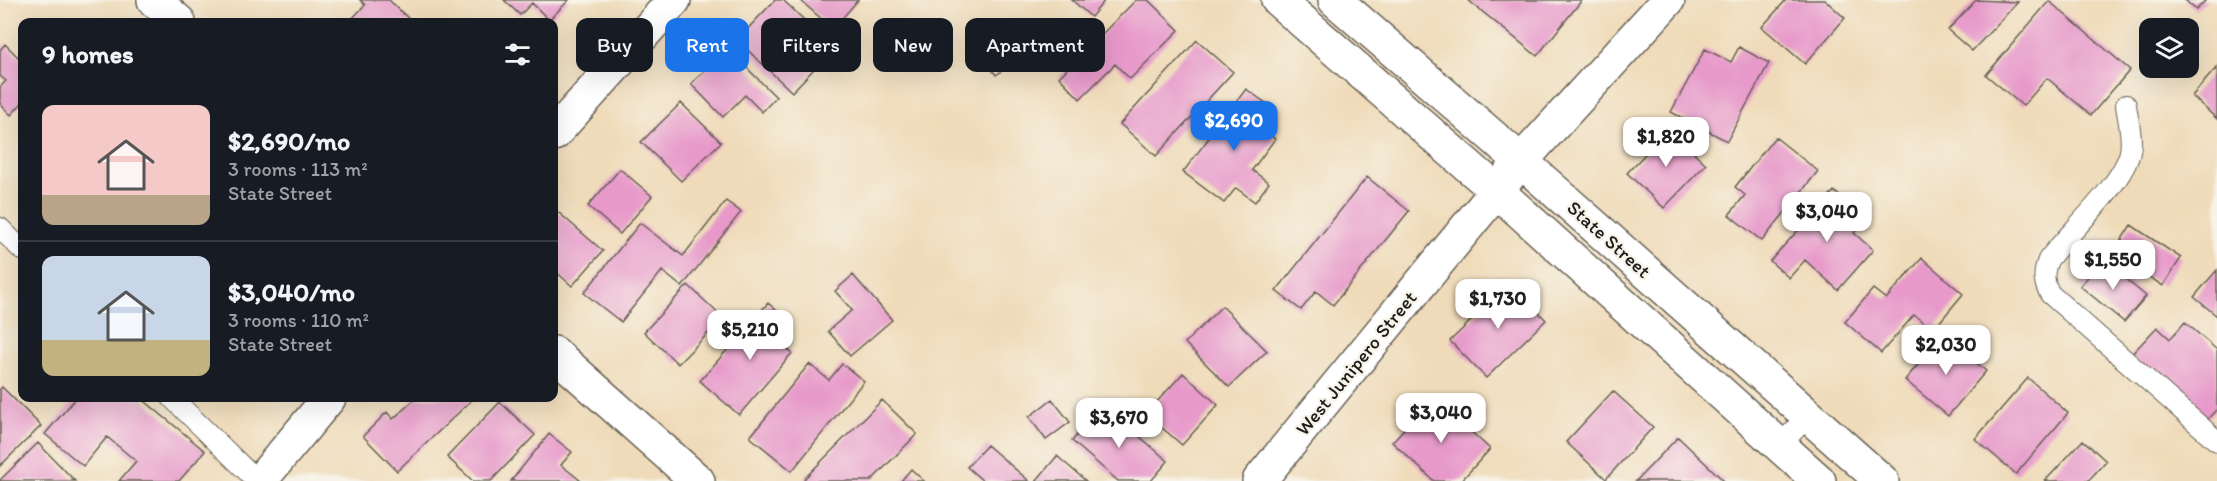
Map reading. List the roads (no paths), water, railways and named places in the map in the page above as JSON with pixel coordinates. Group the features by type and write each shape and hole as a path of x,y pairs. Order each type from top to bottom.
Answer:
{"main road":[{"path":"154,0 174,18"},
{"path":"558,130 674,0"},
{"name":"State Street","path":"1278,0 1497,190 1819,481"},
{"name":"State Street","path":"1335,0 1521,161 1882,481"},
{"name":"West Junipero Street","path":"1260,481 1521,161 1668,0"},
{"path":"558,357 699,481"},
{"path":"267,478 325,402"}],"lane":[{"path":"2126,105 2130,154 2096,206 2048,260 2045,269 2045,286 2050,294 2217,441"},
{"path":"0,228 18,246"},
{"path":"177,402 267,478"},
{"path":"1780,446 1808,416"}]}
